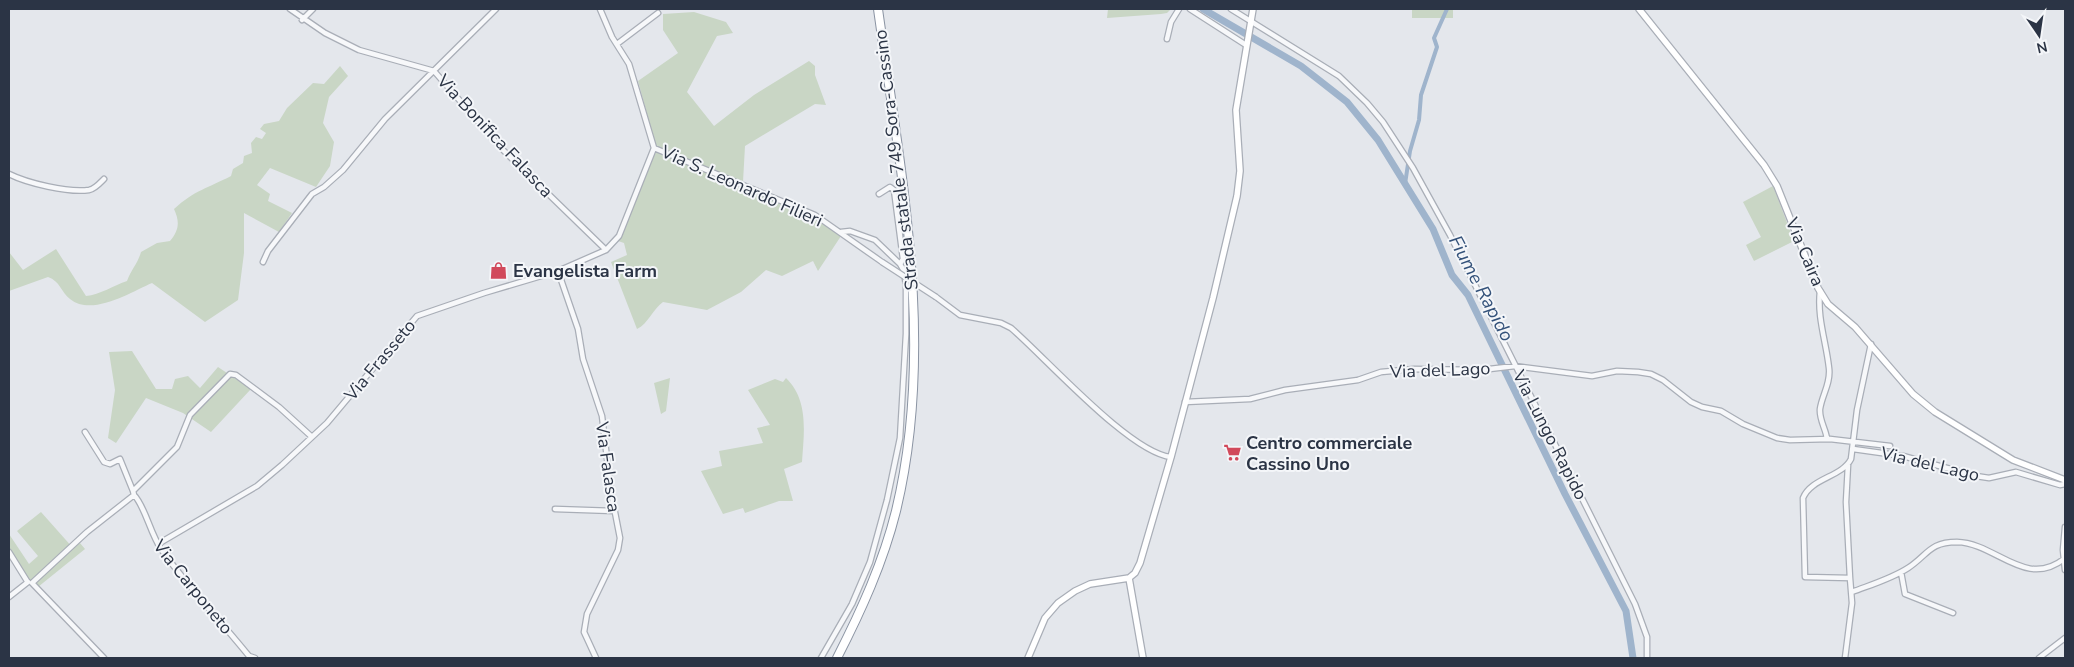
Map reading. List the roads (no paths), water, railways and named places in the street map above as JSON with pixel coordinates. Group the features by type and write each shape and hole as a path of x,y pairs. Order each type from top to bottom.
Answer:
{"highway":[{"name":"Strada statale 749 Sora-Cassino","path":"836,658 860,612 882,558 904,477 912,409 913,319 911,257 878,9"}],"street":[{"name":"Via Bonifica Falasca","path":"290,9 302,20 359,50 434,71 502,149 606,250"},
{"path":"302,20 313,9"},
{"path":"263,262 268,250 306,201 343,170 385,119 496,9"},
{"name":"Via S. Leonardo Filieri","path":"600,9 612,37 629,64 654,148 815,215 960,315 1001,323 1011,328 1111,423 1159,454 1171,457"},
{"path":"1167,39 1171,22 1179,9"},
{"path":"1190,9 1246,42"},
{"name":"Via Lungo Rapido","path":"1231,9 1339,76 1367,103 1413,168 1450,235 1513,366 1635,604 1647,637 1647,658"},
{"path":"1028,658 1045,618 1058,603 1075,591 1090,584 1129,578 1135,573 1140,563 1171,457 1213,298 1240,181 1236,110 1253,9"},
{"name":"Via Caira","path":"1639,9 1764,165 1777,186 1820,291 1828,304 1871,344 1913,394 1935,412 2013,460 2065,480"},
{"path":"617,44 658,13"},
{"name":"Via Frasseto","path":"158,544 257,486 312,437 353,393 417,316 484,293 558,271 606,250 619,236 654,148"},
{"path":"9,174 27,182 75,190 90,190 104,179"},
{"path":"879,194 890,188 894,190 902,259 900,264"},
{"path":"821,658 852,604 870,562 900,438 906,334 905,278 900,264 875,240 850,231 841,232"},
{"name":"Via Falasca","path":"558,271 578,329 583,359 602,416 614,511 620,538 618,550 592,601 584,632 596,658"},
{"path":"1820,291 1818,309 1829,368 1828,383 1822,399 1820,417 1827,439"},
{"path":"1844,658 1850,626 1852,592 1846,502 1848,466 1853,449 1853,433 1865,364 1871,344"},
{"name":"Via del Lago","path":"1185,402 1250,398 1293,388 1358,380 1381,372 1414,369 1481,370 1513,366 1592,376 1618,371 1650,374 1663,380 1691,402 1726,413 1759,432 1790,440 1827,439 1890,446"},
{"path":"9,597 30,582 133,493 176,447 190,415 230,374 236,375 279,406 312,437"},
{"name":"Via Carponeto","path":"85,432 104,462 110,464 120,458 133,493 141,504 149,529 158,544 249,656 255,658"},
{"name":"Via del Lago","path":"1853,449 1903,456 1976,476 1989,478 2016,472 2060,485 2065,484"},
{"path":"1848,466 1813,486 1805,493 1803,498 1805,577 1850,578"},
{"path":"556,510 614,511"},
{"path":"2065,527 2065,570"},
{"path":"1852,592 1901,572 1937,544 1958,542 1974,546 2016,565 2028,568 2044,569 2054,566 2064,559"},
{"path":"9,552 30,582 104,658"},
{"path":"1901,572 1905,594 1953,613"},
{"path":"1129,578 1143,658"},
{"path":"2038,658 2049,653 2065,638"}],"waterway":[{"name":"Fiume Rapido","path":"1203,9 1301,66 1347,102 1378,140 1433,229 1452,275 1468,295 1565,494 1626,611 1633,658"},
{"path":"1405,184 1410,151 1419,120 1421,95 1437,47 1434,38 1447,9"}],"place":[{"name":"Evangelista Farm","path":"499,271"},
{"name":"Centro commerciale Cassino Uno","path":"1232,453"}]}
